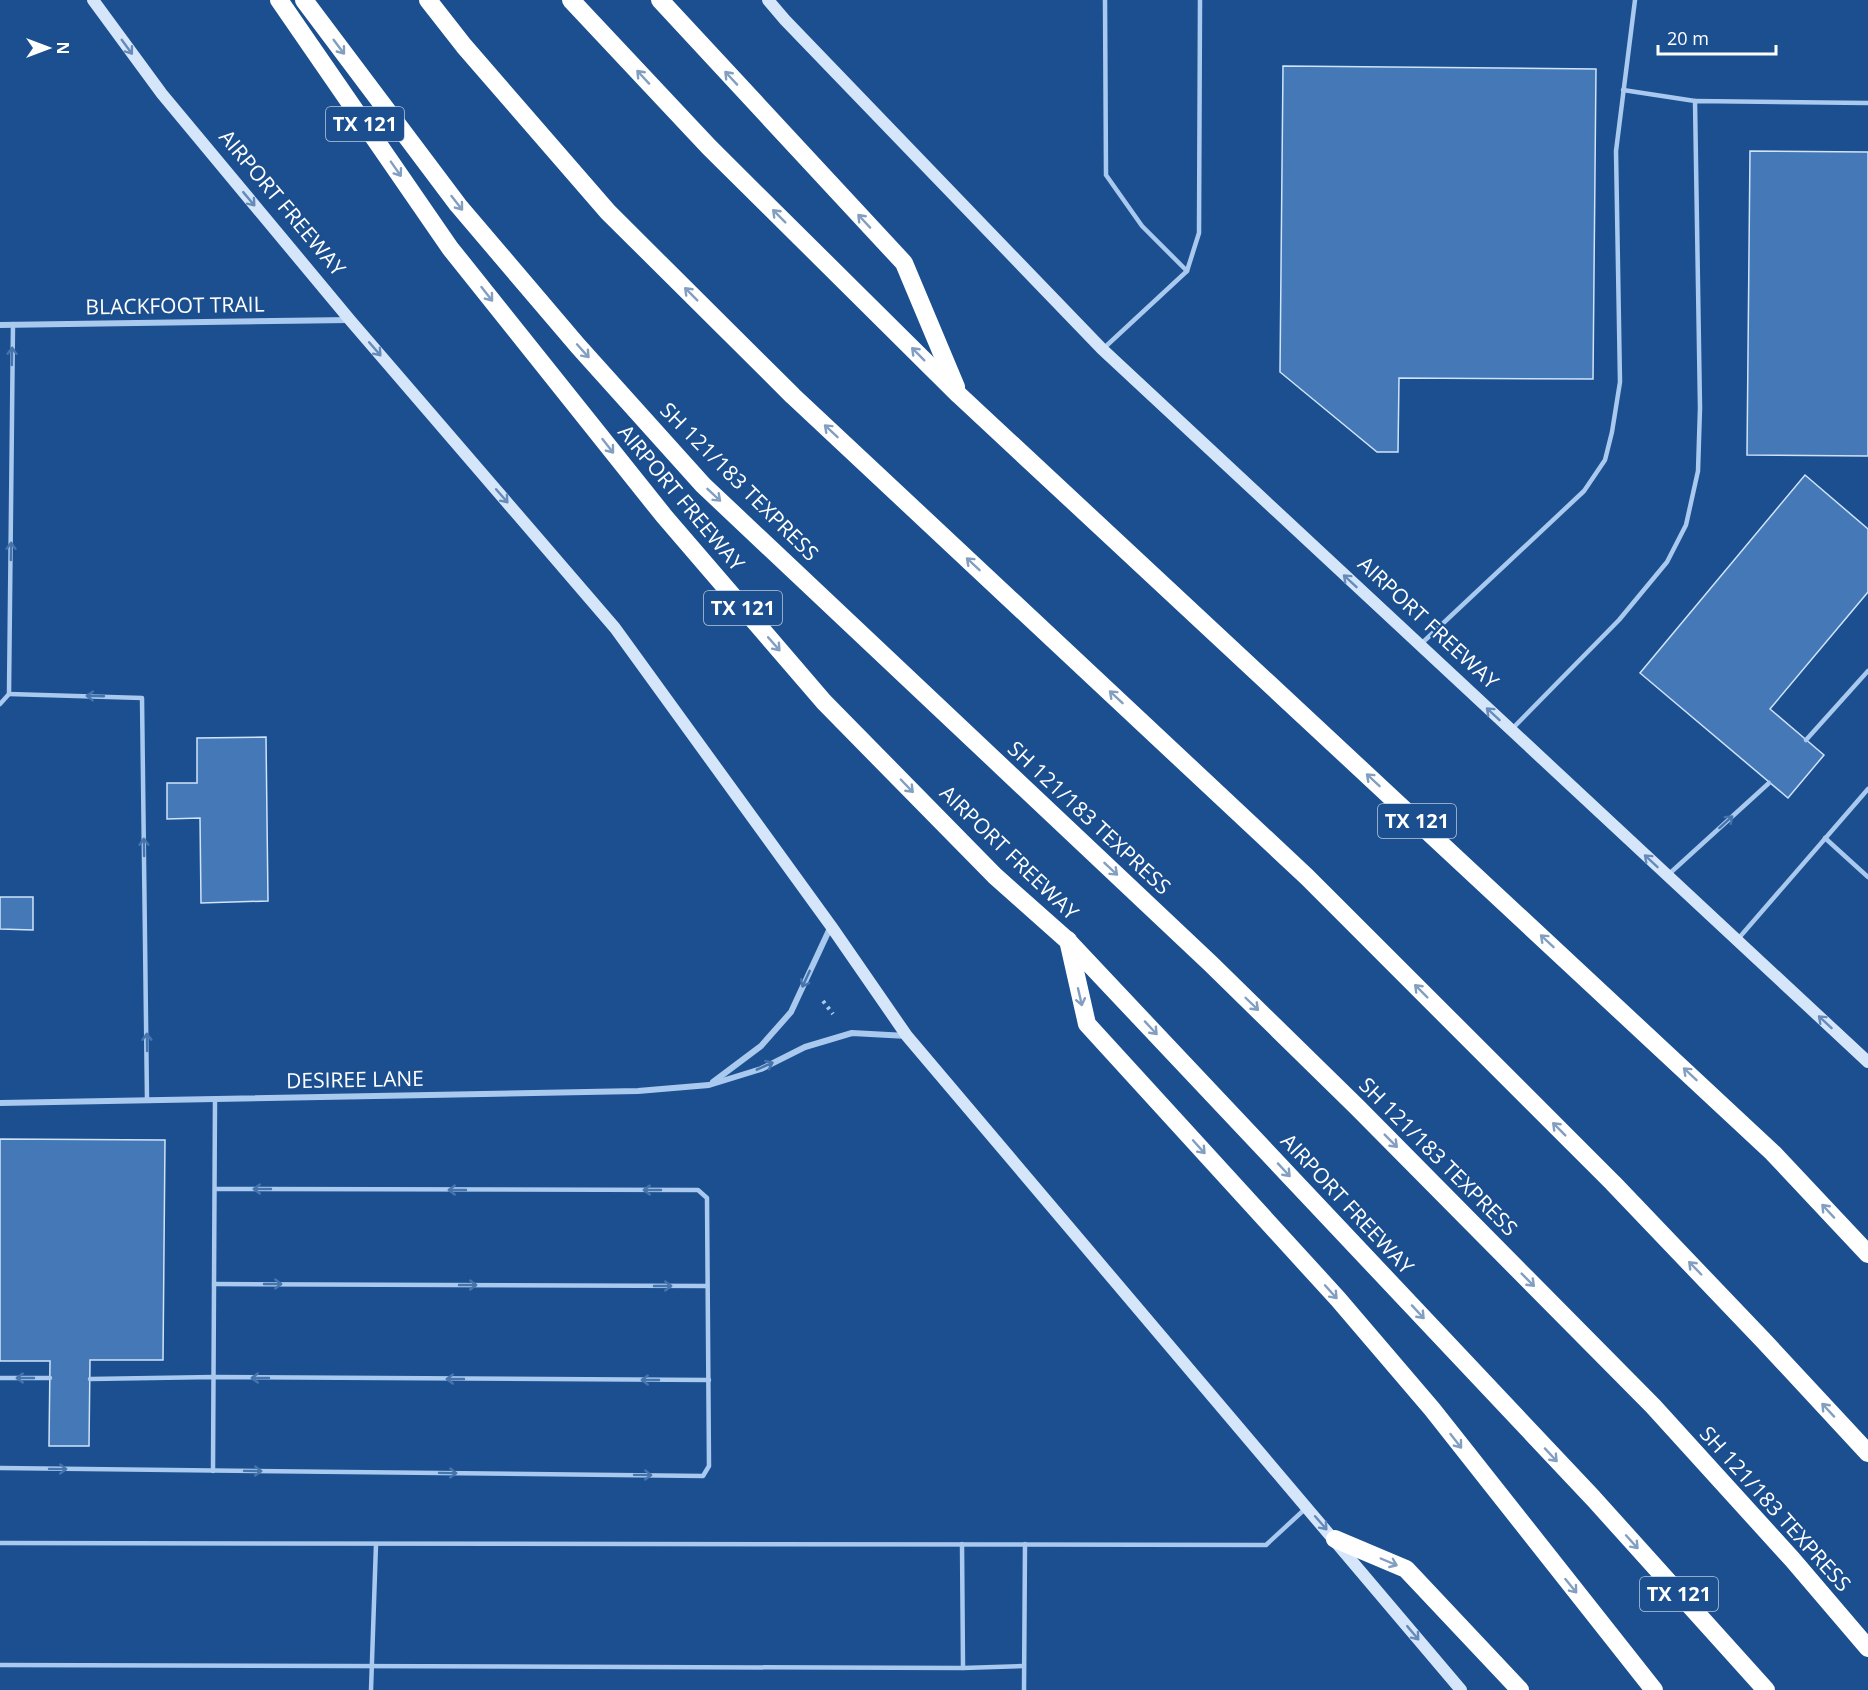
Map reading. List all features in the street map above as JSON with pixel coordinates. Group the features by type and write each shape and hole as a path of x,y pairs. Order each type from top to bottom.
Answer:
{"highway":[{"name":"AIRPORT FREEWAY","path":"279,0 450,248 664,516 824,702 995,876 1068,940 1593,1498 1766,1690"},
{"name":"SH 121/183 TEXPRESS","path":"304,0 458,205 578,345 703,485 1211,964 1357,1107 1653,1406 1792,1559 1868,1648"},
{"path":"428,0 464,46 608,212 794,396 1307,877 1613,1183 1868,1453"},
{"name":"TX 121","path":"571,0 709,147 959,395 1723,1105 1773,1153 1868,1254"},
{"path":"660,0 904,263 959,395"},
{"path":"1068,940 1087,1024 1338,1299 1424,1401 1654,1690"},
{"path":"1335,1539 1406,1569 1520,1690"}],"main road":[{"name":"AIRPORT FREEWAY","path":"93,0 162,94 350,320 615,628 831,926 907,1036 1461,1690"},
{"name":"AIRPORT FREEWAY","path":"768,0 1102,349 1868,1062"}],"street":[{"name":"BLACKFOOT TRAIL","path":"0,325 350,320"},
{"path":"709,1084 761,1046 791,1012 831,926"},
{"name":"DESIREE LANE","path":"0,1103 638,1091 709,1084 761,1069 805,1047 852,1034 907,1036"}],"lane":[{"path":"1105,0 1106,175 1142,226 1187,271"},
{"path":"1102,349 1187,271 1199,233 1200,0"},
{"path":"1419,646 1584,491 1605,460 1620,382 1616,151 1635,0"},
{"path":"1623,90 1695,101 1868,103"},
{"path":"1510,730 1619,620 1668,562 1686,525 1698,471 1700,408 1695,101"},
{"path":"0,704 9,694 13,324"},
{"path":"1806,740 1868,671"},
{"path":"9,694 142,698 147,1100"},
{"path":"1667,875 1769,783"},
{"path":"1737,940 1868,789"},
{"path":"1825,838 1868,877"},
{"path":"213,1471 215,1099"},
{"path":"0,1468 703,1476 709,1466 707,1198 698,1191 215,1189"},
{"path":"214,1284 707,1286"},
{"path":"90,1379 214,1377 709,1380"},
{"path":"0,1378 50,1378"},
{"path":"0,1543 1266,1545 1307,1507"},
{"path":"371,1690 376,1544"},
{"path":"962,1544 963,1668"},
{"path":"1024,1690 1025,1544"},
{"path":"0,1665 963,1668 1024,1666"}],"building":[{"path":"1283,66 1596,69 1593,379 1399,378 1398,452 1377,452 1280,372"},
{"path":"1750,151 1868,152 1868,456 1747,455"},
{"path":"1805,475 1868,529 1868,592 1770,709 1824,755 1788,798 1640,673"},
{"path":"266,737 268,901 201,903 200,818 167,819 167,783 197,783 197,738"},
{"path":"0,897 33,897 33,930 0,929"},
{"path":"0,1139 165,1140 163,1360 90,1360 89,1446 49,1446 50,1361 0,1361"}]}
